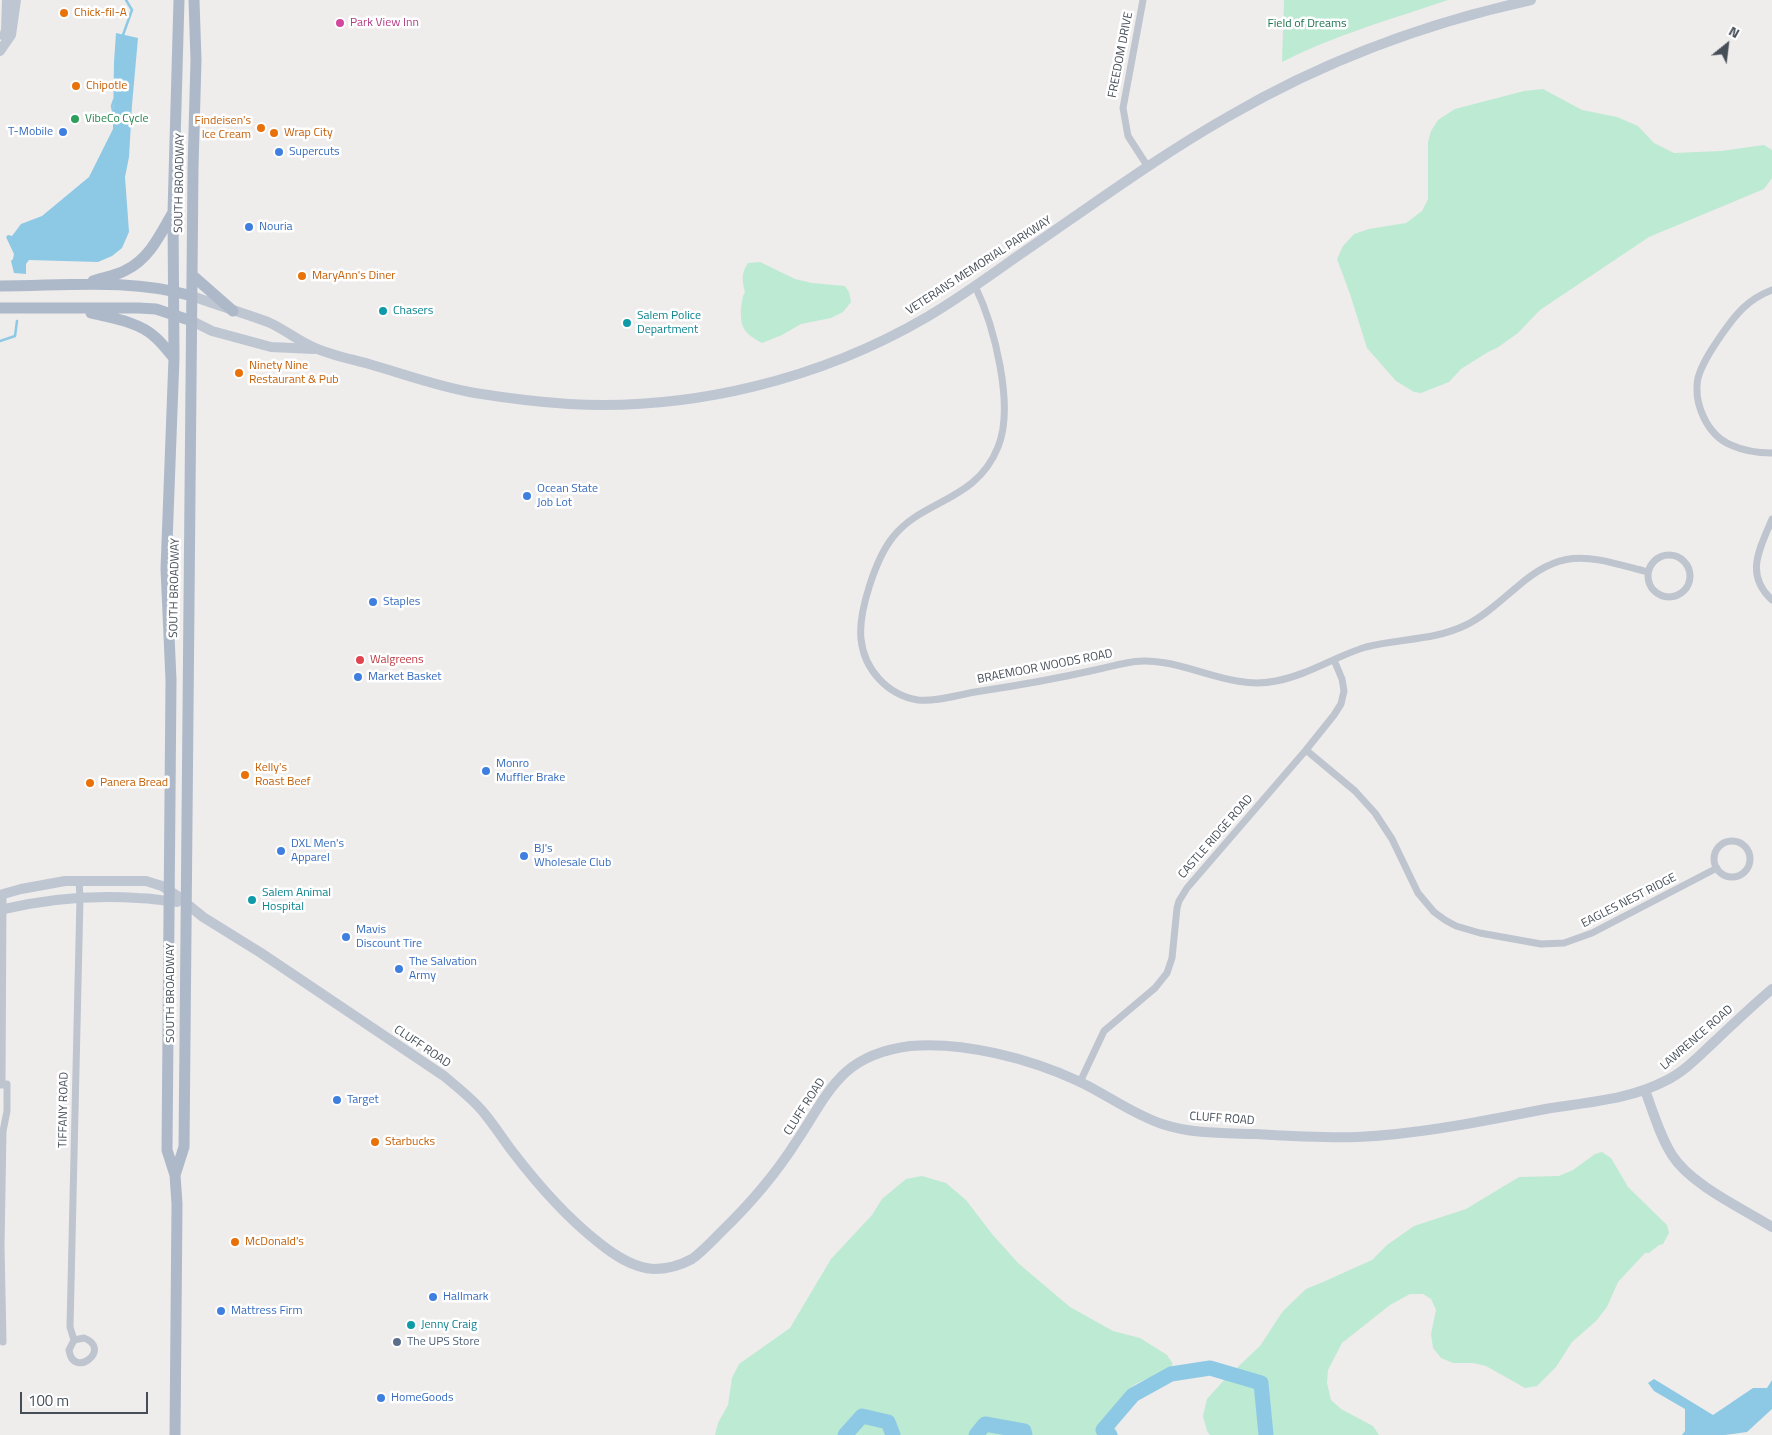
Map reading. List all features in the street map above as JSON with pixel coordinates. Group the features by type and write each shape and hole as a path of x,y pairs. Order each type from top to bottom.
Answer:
{"main road":[{"name":"SOUTH BROADWAY","path":"175,1435 177,1204 174,1175 167,1150 171,680 166,569 174,358 173,212 179,0"},
{"name":"SOUTH BROADWAY","path":"174,1175 184,1147 185,902 196,60 194,0"},
{"path":"81,285 116,275 141,261 157,240 173,212"},
{"path":"192,275 233,311"},
{"path":"0,286 134,285 174,291 192,296"},
{"path":"0,308 156,309 192,321"},
{"path":"72,308 126,322 146,330 155,336 174,358"}],"street":[{"path":"0,50 6,30 7,0"},
{"path":"0,50 12,35 16,0"},
{"name":"FREEDOM DRIVE","path":"1143,0 1123,108 1128,136 1148,167"},
{"name":"VETERANS MEMORIAL PARKWAY","path":"192,296 271,324 315,348 471,392 519,399 598,405 672,400 726,393 783,379 839,360 906,329 975,286 1148,167 1233,114 1286,85 1340,60 1435,26 1531,0"},
{"name":"BRAEMOOR WOODS ROAD","path":"975,286 990,323 1003,385 1006,408 1003,434 993,459 975,481 966,489 908,522 893,537 880,556 865,601 860,632 866,661 880,680 900,694 919,700 928,700 1049,680 1136,661 1165,662 1230,680 1268,683 1291,678 1367,647 1431,638 1463,627 1484,614 1534,573 1547,565 1563,559 1585,558 1599,560 1648,572"},
{"path":"1772,290 1759,295 1744,305 1734,316 1702,367 1697,387 1701,410 1708,425 1719,437 1729,444 1742,449 1772,453"},
{"name":"VETERANS MEMORIAL PARKWAY","path":"192,321 212,331 270,347 315,348"},
{"path":"1772,519 1757,559 1755,571 1761,588 1772,600"},
{"path":"1672,555 1686,564 1689,571 1689,580 1682,591 1674,596 1665,596 1653,589 1648,581 1648,572 1656,559 1672,555"},
{"name":"CASTLE RIDGE ROAD","path":"1080,1082 1104,1031 1155,988 1167,973 1172,958 1177,908 1182,894 1334,715 1342,698 1342,679 1334,660"},
{"name":"EAGLES NEST RIDGE","path":"1306,750 1350,787 1375,813 1392,839 1411,881 1425,903 1445,920 1467,930 1541,944 1574,941 1592,934 1717,868"},
{"path":"1735,842 1742,844 1747,850 1750,860 1748,868 1743,873 1729,877 1722,874 1717,868 1714,861 1715,854 1724,843 1735,842"},
{"path":"3,1342 0,1246 1,1129 7,1111 3,1084 2,895 30,887 78,880 146,881 169,889"},
{"name":"TIFFANY ROAD","path":"74,1340 70,1327 80,898 78,880"},
{"name":"CLUFF ROAD","path":"169,889 203,917 261,953 444,1076 470,1098 484,1113 535,1180 568,1216 616,1255 640,1266 652,1269 675,1265 692,1258 703,1249 732,1222 771,1178 837,1082 853,1066 877,1053 893,1049 921,1046 952,1047 976,1050 1033,1065 1080,1082 1148,1118 1180,1129 1201,1132 1356,1137 1421,1131 1645,1090"},
{"path":"2,910 38,902 80,898 140,898 185,902"},
{"name":"LAWRENCE ROAD","path":"1645,1090 1677,1074 1772,989"},
{"path":"1645,1090 1666,1144 1679,1165 1698,1182 1772,1227"}],"green space":[{"name":"Field of Dreams","path":"1284,0 1448,0 1343,36 1282,62"},
{"path":"1543,89 1582,110 1617,117 1638,126 1654,143 1674,153 1721,151 1764,145 1772,150 1772,178 1764,189 1649,237 1540,310 1518,333 1461,369 1449,382 1421,393 1414,392 1396,381 1367,348 1337,259 1343,246 1354,234 1369,229 1406,223 1422,211 1428,199 1428,142 1431,131 1438,120 1455,109 1524,91"},
{"path":"760,262 795,279 812,283 845,286 849,292 851,302 843,312 831,318 801,324 782,335 762,343 747,333 741,320 742,300 745,292 744,270 748,263"},
{"path":"1602,1152 1611,1158 1628,1187 1667,1225 1669,1233 1663,1244 1649,1253 1645,1253 1618,1282 1607,1307 1596,1321 1572,1342 1556,1367 1537,1386 1525,1388 1486,1366 1473,1363 1453,1363 1441,1358 1433,1348 1431,1334 1436,1310 1431,1299 1423,1294 1410,1294 1390,1305 1342,1343 1328,1370 1327,1383 1331,1400 1341,1409 1373,1426 1379,1435 1210,1435 1207,1431 1203,1416 1207,1399 1260,1346 1283,1311 1306,1289 1372,1260 1387,1245 1414,1226 1466,1209 1519,1177 1559,1176 1573,1170 1595,1154"},
{"path":"922,1176 946,1183 966,1200 992,1234 1018,1263 1070,1307 1113,1331 1140,1338 1167,1355 1173,1364 1168,1369 1134,1385 1126,1393 1115,1415 1114,1422 1118,1435 715,1435 718,1423 728,1405 732,1378 739,1364 790,1328 831,1259 872,1215 882,1199 906,1179"}],"water":[{"path":"116,33 138,38 129,157 125,177 129,232 122,248 112,256 98,262 29,260 26,264 26,274 14,273 11,261 14,254 6,237 8,235 12,236 21,224 42,216 89,177 113,129"},
{"path":"1654,1379 1713,1415 1753,1388 1767,1388 1772,1380 1772,1409 1747,1432 1725,1435 1682,1435 1685,1431 1685,1409 1654,1391 1648,1383"}],"waterway":[{"path":"123,35 132,10 126,0"},
{"path":"113,111 114,100"},
{"path":"0,341 15,336 17,321"},
{"path":"1110,1435 1103,1430 1133,1395 1171,1374 1210,1368 1261,1383 1266,1435"},
{"path":"845,1435 862,1416 888,1422 893,1435"},
{"path":"976,1435 985,1424 1024,1431 1025,1435"}],"place":[{"name":"Chick-fil-A","path":"64,13"},
{"name":"Park View Inn","path":"340,23"},
{"name":"Chipotle","path":"76,86"},
{"name":"VibeCo Cycle","path":"75,119"},
{"name":"Findeisen's Ice Cream","path":"261,128"},
{"name":"T-Mobile","path":"63,132"},
{"name":"Wrap City","path":"274,133"},
{"name":"Supercuts","path":"279,152"},
{"name":"Nouria","path":"249,227"},
{"name":"MaryAnn's Diner","path":"302,276"},
{"name":"Chasers","path":"383,311"},
{"name":"Salem Police Department","path":"627,323"},
{"name":"Ninety Nine Restaurant & Pub","path":"239,373"},
{"name":"Ocean State Job Lot","path":"527,496"},
{"name":"Staples","path":"373,602"},
{"name":"Walgreens","path":"360,660"},
{"name":"Market Basket","path":"358,677"},
{"name":"Monro Muffler Brake","path":"486,771"},
{"name":"Kelly's Roast Beef","path":"245,775"},
{"name":"Panera Bread","path":"90,783"},
{"name":"DXL Men's Apparel","path":"281,851"},
{"name":"BJ's Wholesale Club","path":"524,856"},
{"name":"Salem Animal Hospital","path":"252,900"},
{"name":"Mavis Discount Tire","path":"346,937"},
{"name":"The Salvation Army","path":"399,969"},
{"name":"Target","path":"337,1100"},
{"name":"Starbucks","path":"375,1142"},
{"name":"McDonald's","path":"235,1242"},
{"name":"Hallmark","path":"433,1297"},
{"name":"Mattress Firm","path":"221,1311"},
{"name":"Jenny Craig","path":"411,1325"},
{"name":"The UPS Store","path":"397,1342"},
{"name":"HomeGoods","path":"381,1398"}]}
